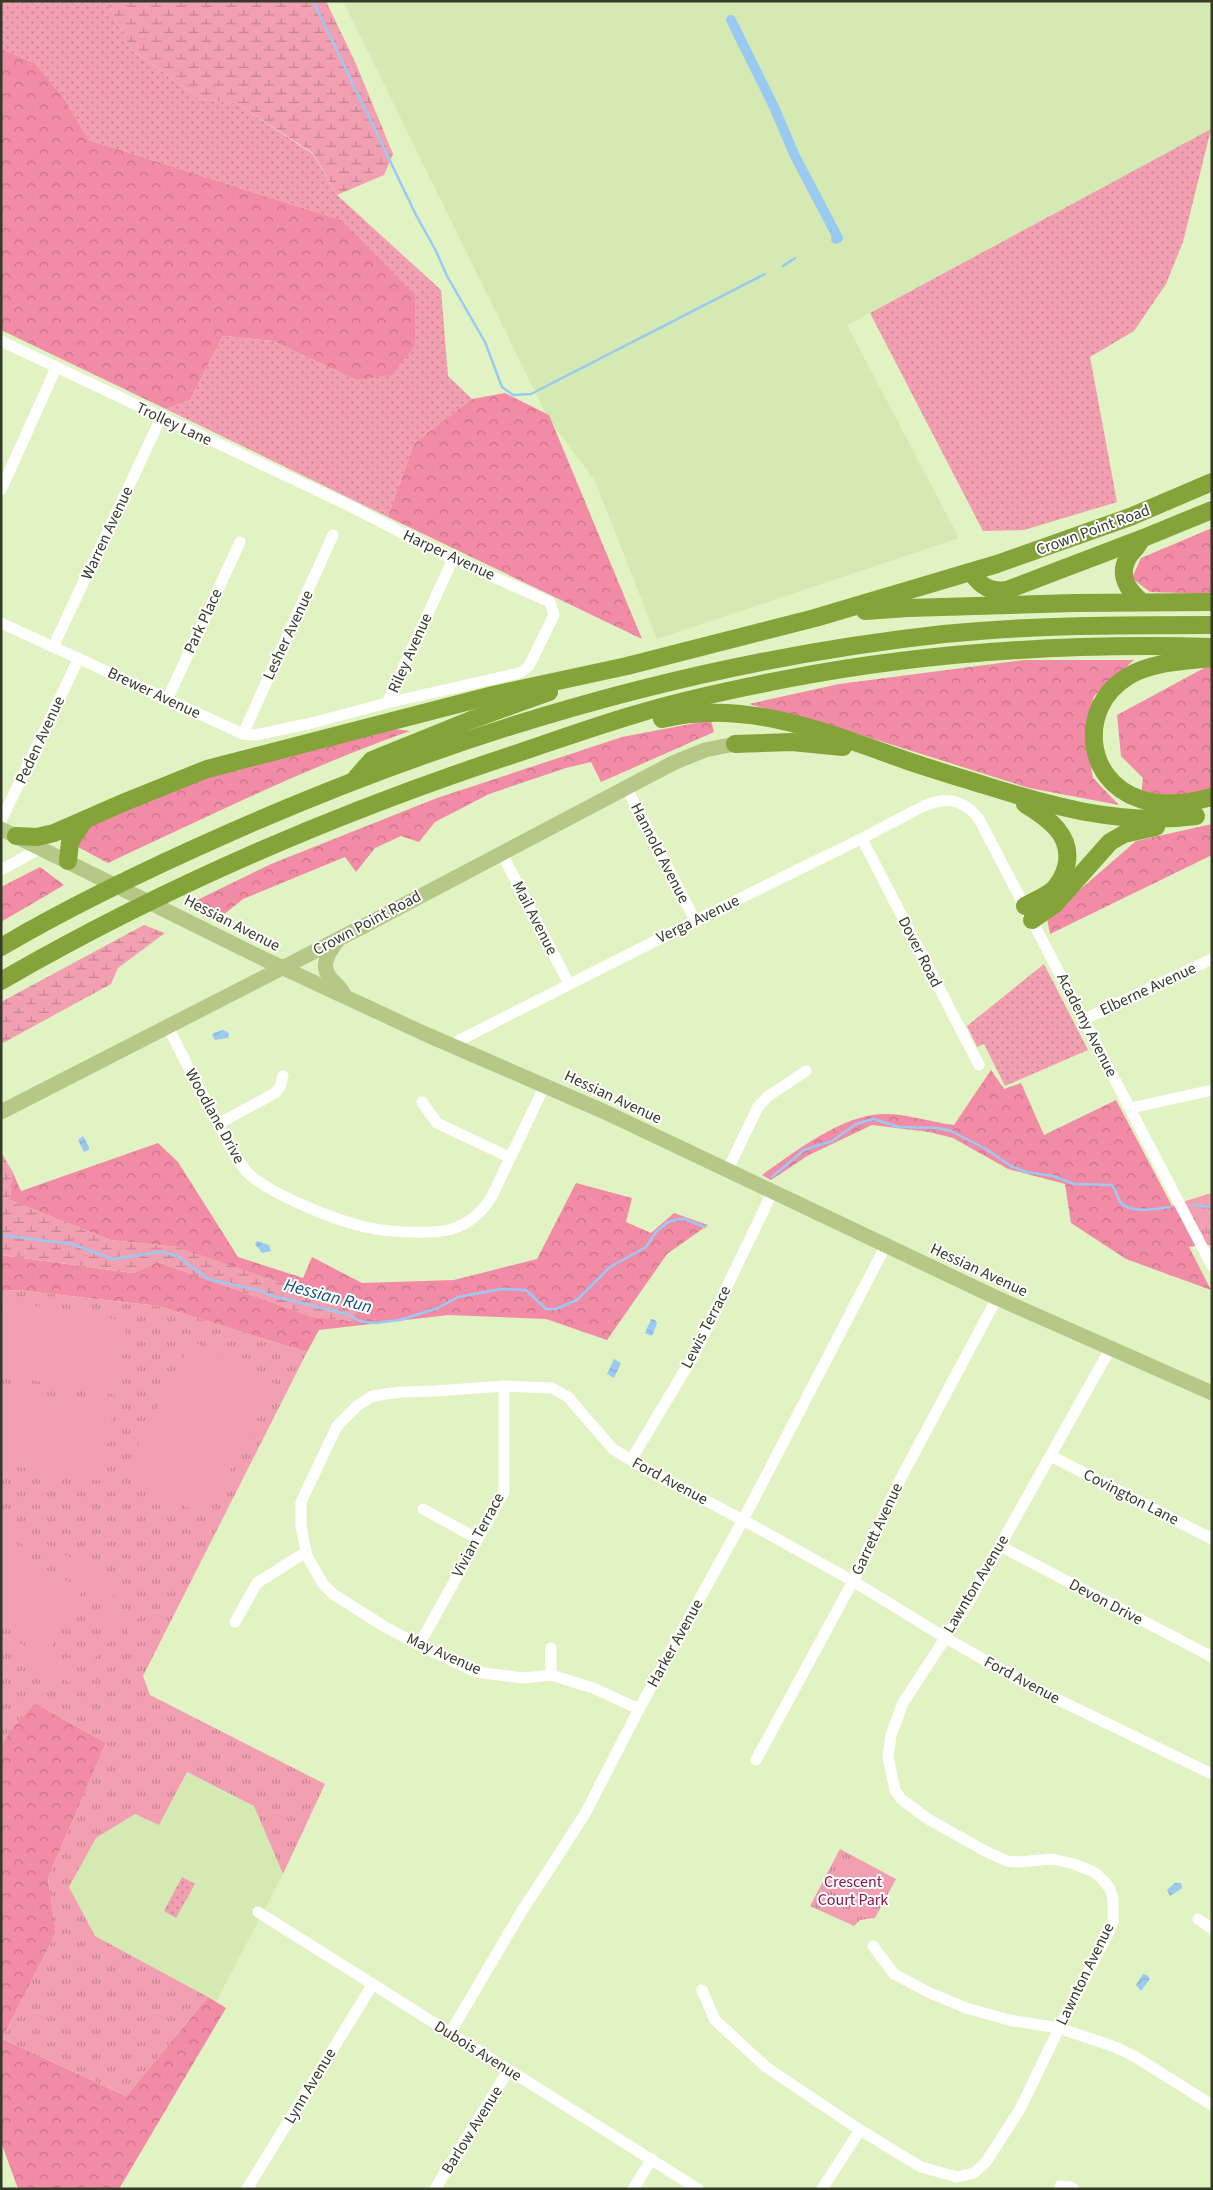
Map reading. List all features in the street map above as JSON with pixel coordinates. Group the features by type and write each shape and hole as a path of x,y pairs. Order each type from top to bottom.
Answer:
{"highway":[{"name":"Crown Point Road","path":"815,618 972,573 1122,520 1212,482"},
{"path":"972,573 981,585 994,590 1007,590 1141,540 1212,510"},
{"path":"1182,522 1193,527 1212,524"},
{"path":"1141,540 1126,563 1124,575 1128,588 1142,602"},
{"path":"1022,585 1043,594 1087,603"},
{"path":"9,833 42,836 84,821 178,779 239,760 492,695 626,666 815,618 908,608 1212,602"},
{"path":"1,947 87,900 170,860 354,780 490,732 657,684 832,649 947,634 1063,626 1212,625"},
{"path":"1,981 175,889 300,833 405,792 632,715 787,679 871,665 1001,650 1136,645 1212,647"},
{"path":"1212,658 1149,668 1133,674 1118,683 1098,709 1095,718 1094,740 1103,770 1118,787 1128,794 1140,799 1176,803 1212,797"},
{"path":"354,780 372,760 527,699 626,666"},
{"path":"562,738 582,740 672,716 723,713 805,727 857,742 905,760 1006,792 1070,810 1102,816 1164,820 1204,813"},
{"path":"735,744 775,742 819,743 905,760"},
{"path":"1006,792 1049,820 1061,834 1067,849 1066,865 1058,884 1028,913"},
{"path":"1028,913 1054,904 1105,847 1116,838 1204,813"},
{"path":"73,863 69,846 71,838 84,821"}],"main road":[{"name":"Crown Point Road","path":"1,1112 282,968 626,787 693,754 735,744"},
{"name":"Hessian Avenue","path":"9,833 346,998 544,1085 728,1169 997,1298 1212,1393"},
{"path":"339,938 326,960 325,967 329,977 342,990 346,998"}],"street":[{"name":"Trolley Lane","path":"1,341 348,506"},
{"path":"1,490 56,368"},
{"name":"Warren Avenue","path":"53,647 161,418"},
{"name":"Harper Avenue","path":"348,506 453,559 550,602 554,615 529,666 520,673 388,703"},
{"name":"Lesher Avenue","path":"243,734 333,535"},
{"name":"Park Place","path":"167,700 240,542"},
{"name":"Riley Avenue","path":"312,723 388,703 453,559"},
{"name":"Brewer Avenue","path":"1,623 243,734 255,735 312,723"},
{"name":"Peden Avenue","path":"1,822 79,658"},
{"name":"Hannold Avenue","path":"626,787 695,920"},
{"name":"Verga Avenue","path":"450,1045 695,920 862,839 931,803 948,800"},
{"name":"Academy Avenue","path":"948,800 969,808 979,819 1085,1019 1212,1266"},
{"name":"Dover Road","path":"862,839 979,1065"},
{"path":"1,870 41,848"},
{"name":"Mail Avenue","path":"501,852 569,984"},
{"name":"Elberne Avenue","path":"1085,1019 1212,959"},
{"name":"Woodlane Drive","path":"168,1027 218,1124 246,1171 269,1190 347,1222 366,1227 438,1231 461,1226 474,1218 486,1207 544,1085"},
{"path":"728,1169 758,1108 767,1098 806,1071"},
{"path":"218,1124 275,1093 280,1086 283,1076"},
{"path":"1130,1108 1212,1090"},
{"path":"422,1102 437,1123 509,1157"},
{"name":"Lewis Terrace","path":"630,1460 694,1355 773,1191"},
{"name":"Harker Avenue","path":"450,2034 520,1914 585,1814 639,1709 743,1520 886,1245"},
{"name":"Garrett Avenue","path":"756,1760 852,1580 901,1478 997,1298"},
{"name":"Lawnton Avenue","path":"702,1990 715,2020 766,2066 860,2130 921,2167 957,2177 974,2173 986,2162 1020,2109 1113,1922 1113,1899 1110,1889 1103,1880 1085,1867 1052,1859 1018,1862 997,1857 909,1807 895,1790 888,1757 893,1724 903,1703 944,1637 968,1603 1110,1349"},
{"name":"Ford Avenue","path":"306,1552 301,1527 301,1502 337,1426 358,1405 373,1396 400,1392 436,1392 504,1386 552,1388 575,1405 612,1449 630,1460 852,1580 944,1637 1036,1689 1212,1774"},
{"name":"Vivian Terrace","path":"418,1645 476,1538 504,1492 504,1386"},
{"name":"Covington Lane","path":"1051,1456 1212,1539"},
{"path":"423,1509 476,1538"},
{"name":"Devon Drive","path":"1000,1546 1212,1658"},
{"path":"235,1622 257,1583 306,1552"},
{"name":"May Avenue","path":"306,1552 323,1584 333,1594 418,1645 476,1672 523,1678 551,1674 593,1688 639,1709"},
{"path":"550,1648 551,1674"},
{"name":"Dubois Avenue","path":"258,1912 698,2189"},
{"path":"1198,1919 1212,1929"},
{"path":"873,1946 894,1974 930,1993 966,2008 1009,2020 1059,2028 1134,2056 1212,2105"},
{"name":"Lynn Avenue","path":"247,2189 373,1984"},
{"name":"Barlow Avenue","path":"435,2189 508,2071"},
{"path":"822,2189 860,2130"},
{"path":"633,2189 652,2159"},
{"path":"1060,2186 1071,2186 1074,2189"}],"shaded area":[{"path":"343,1 1212,1 1212,129 847,325 959,538 657,639 595,481 548,418"},
{"path":"187,1772 254,1806 283,1874 216,2002 95,1936 69,1887 96,1838 135,1814 159,1825"}],"green space":[{"path":"1,1 106,1 131,49 200,99 236,103 313,154 337,195 441,290 448,376 472,399 414,443 388,517 166,409 190,400 223,336 273,341 356,380 341,220 89,140 64,98 35,63 1,49"},
{"path":"106,1 326,1 356,64 393,154 384,175 337,195 313,153 236,103 200,99 131,49"},
{"path":"1,49 35,63 64,98 89,140 341,220 415,295 415,345 392,375 356,380 273,341 223,336 190,400 166,409 1,330"},
{"path":"1211,129 1183,242 1166,284 1134,331 1090,357 1117,502 1024,530 983,531 870,313"},
{"path":"505,393 549,415 642,639 388,517 414,443 472,399"},
{"path":"1212,528 1212,594 1150,592 1132,578 1141,558"},
{"path":"1024,660 1134,660 1094,696 1085,734 1093,778 1119,805 1029,788 858,734 749,704 839,684"},
{"path":"1206,667 1212,667 1212,789 1167,798 1141,796 1143,778 1121,756 1117,715"},
{"path":"711,720 714,732 601,782 591,762 566,768 489,794 435,822 419,842 401,836 375,848 356,872 345,857 243,899 222,916 189,904 271,864 437,798 622,737"},
{"path":"387,728 410,731 295,777 108,863 76,846 92,824 204,777"},
{"path":"1212,824 1212,855 1050,934 1047,918 1136,841"},
{"path":"40,867 64,885 1,922 1,887"},
{"path":"144,925 165,933 118,968 111,984 1,1044 1,1002"},
{"path":"1044,964 1088,1050 1005,1086 984,1044 977,1047 967,1026"},
{"path":"991,1070 1004,1089 1021,1083 1044,1135 1116,1100 1172,1206 1212,1193 1212,1243 1189,1247 1211,1290 1126,1259 1071,1223 1065,1184 1008,1169 953,1138 929,1132 872,1125 809,1155 771,1180 762,1175 804,1145 837,1127 870,1115 902,1115 954,1125"},
{"path":"158,1143 178,1162 238,1257 303,1278 312,1257 362,1283 454,1280 537,1259 576,1183 632,1198 626,1222 651,1233 674,1213 708,1225 667,1254 607,1340 546,1319 449,1315 319,1330 307,1352 158,1306 17,1290 1,1291 1,1255 133,1273 158,1262 313,1317 353,1321 177,1247 110,1240 10,1200 12,1171 21,1191"},
{"path":"1,1152 12,1171 10,1200 110,1240 177,1247 359,1309 353,1321 313,1317 158,1262 133,1273 1,1255"},
{"path":"1212,1193 1212,1245 1202,1246 1179,1203"},
{"path":"17,1290 158,1306 307,1352 143,1676 150,1695 325,1784 283,1874 254,1806 187,1772 159,1825 135,1814 96,1838 69,1887 95,1936 208,1997 126,2096 3,2039 56,1933 48,1878 106,1743 35,1703 12,1728 1,1746 1,1291"},
{"path":"4,1300 127,1321 115,1395 1,1375 1,1316"},
{"path":"192,1341 275,1384 206,1517 123,1474"},
{"path":"1,1388 114,1407 101,1481 1,1464"},
{"path":"1,1520 123,1586 117,1596 112,1594 116,1619 114,1631 109,1641 103,1651 94,1659 71,1669 76,1672 70,1683 1,1645 1,1632 28,1648 50,1657 73,1657 86,1652 95,1642 101,1631 104,1617 102,1604 96,1591 86,1580 1,1533"},
{"path":"1,1545 83,1589 51,1647 1,1620"},
{"path":"138,1614 140,1615 110,1670 108,1669"},
{"path":"35,1703 106,1743 48,1878 56,1933 3,2039 126,2096 208,1997 226,2008 119,2189 20,2189 17,2186 1,2142 1,1746 12,1728"},
{"name":"Crescent Court Park","path":"840,1849 896,1879 875,1918 860,1920 854,1926 810,1906"},
{"path":"846,1858 873,1872 865,1890 837,1875"},
{"path":"182,1877 195,1884 176,1918 164,1911"}],"water":[{"path":"223,1030 229,1033 228,1038 215,1040 212,1035"},
{"path":"83,1136 89,1147 89,1150 84,1152 78,1140"},
{"path":"257,1241 269,1245 271,1251 262,1253 255,1244"},
{"path":"651,1319 657,1323 651,1336 645,1333"},
{"path":"614,1359 621,1363 614,1378 607,1374"},
{"path":"1175,1883 1181,1883 1182,1888 1170,1896 1167,1890"},
{"path":"1143,1974 1147,1975 1150,1979 1141,1991 1136,1985"}],"waterway":[{"path":"313,1 416,215 436,251 447,276 485,342 502,387 513,395 531,394 765,274"},
{"path":"731,20 774,107 795,156 838,238 836,239"},
{"path":"783,266 795,258"},
{"name":"Hessian Run","path":"772,1177 804,1150 832,1141 856,1124 873,1119 899,1127 937,1128 951,1131 986,1149 1011,1166 1026,1172 1053,1176 1074,1184 1111,1185 1115,1189 1121,1203 1132,1209 1151,1210 1170,1207"},
{"name":"Hessian Run","path":"1193,1205 1212,1207"},
{"name":"Hessian Run","path":"1,1235 72,1244 113,1259 160,1252 176,1255 208,1279 262,1291 269,1295 346,1314 359,1321 374,1323 400,1320 438,1308 458,1297 501,1289 526,1290 546,1309 556,1309 577,1300 610,1267 646,1247 656,1232 668,1222 684,1219 705,1227"}]}
